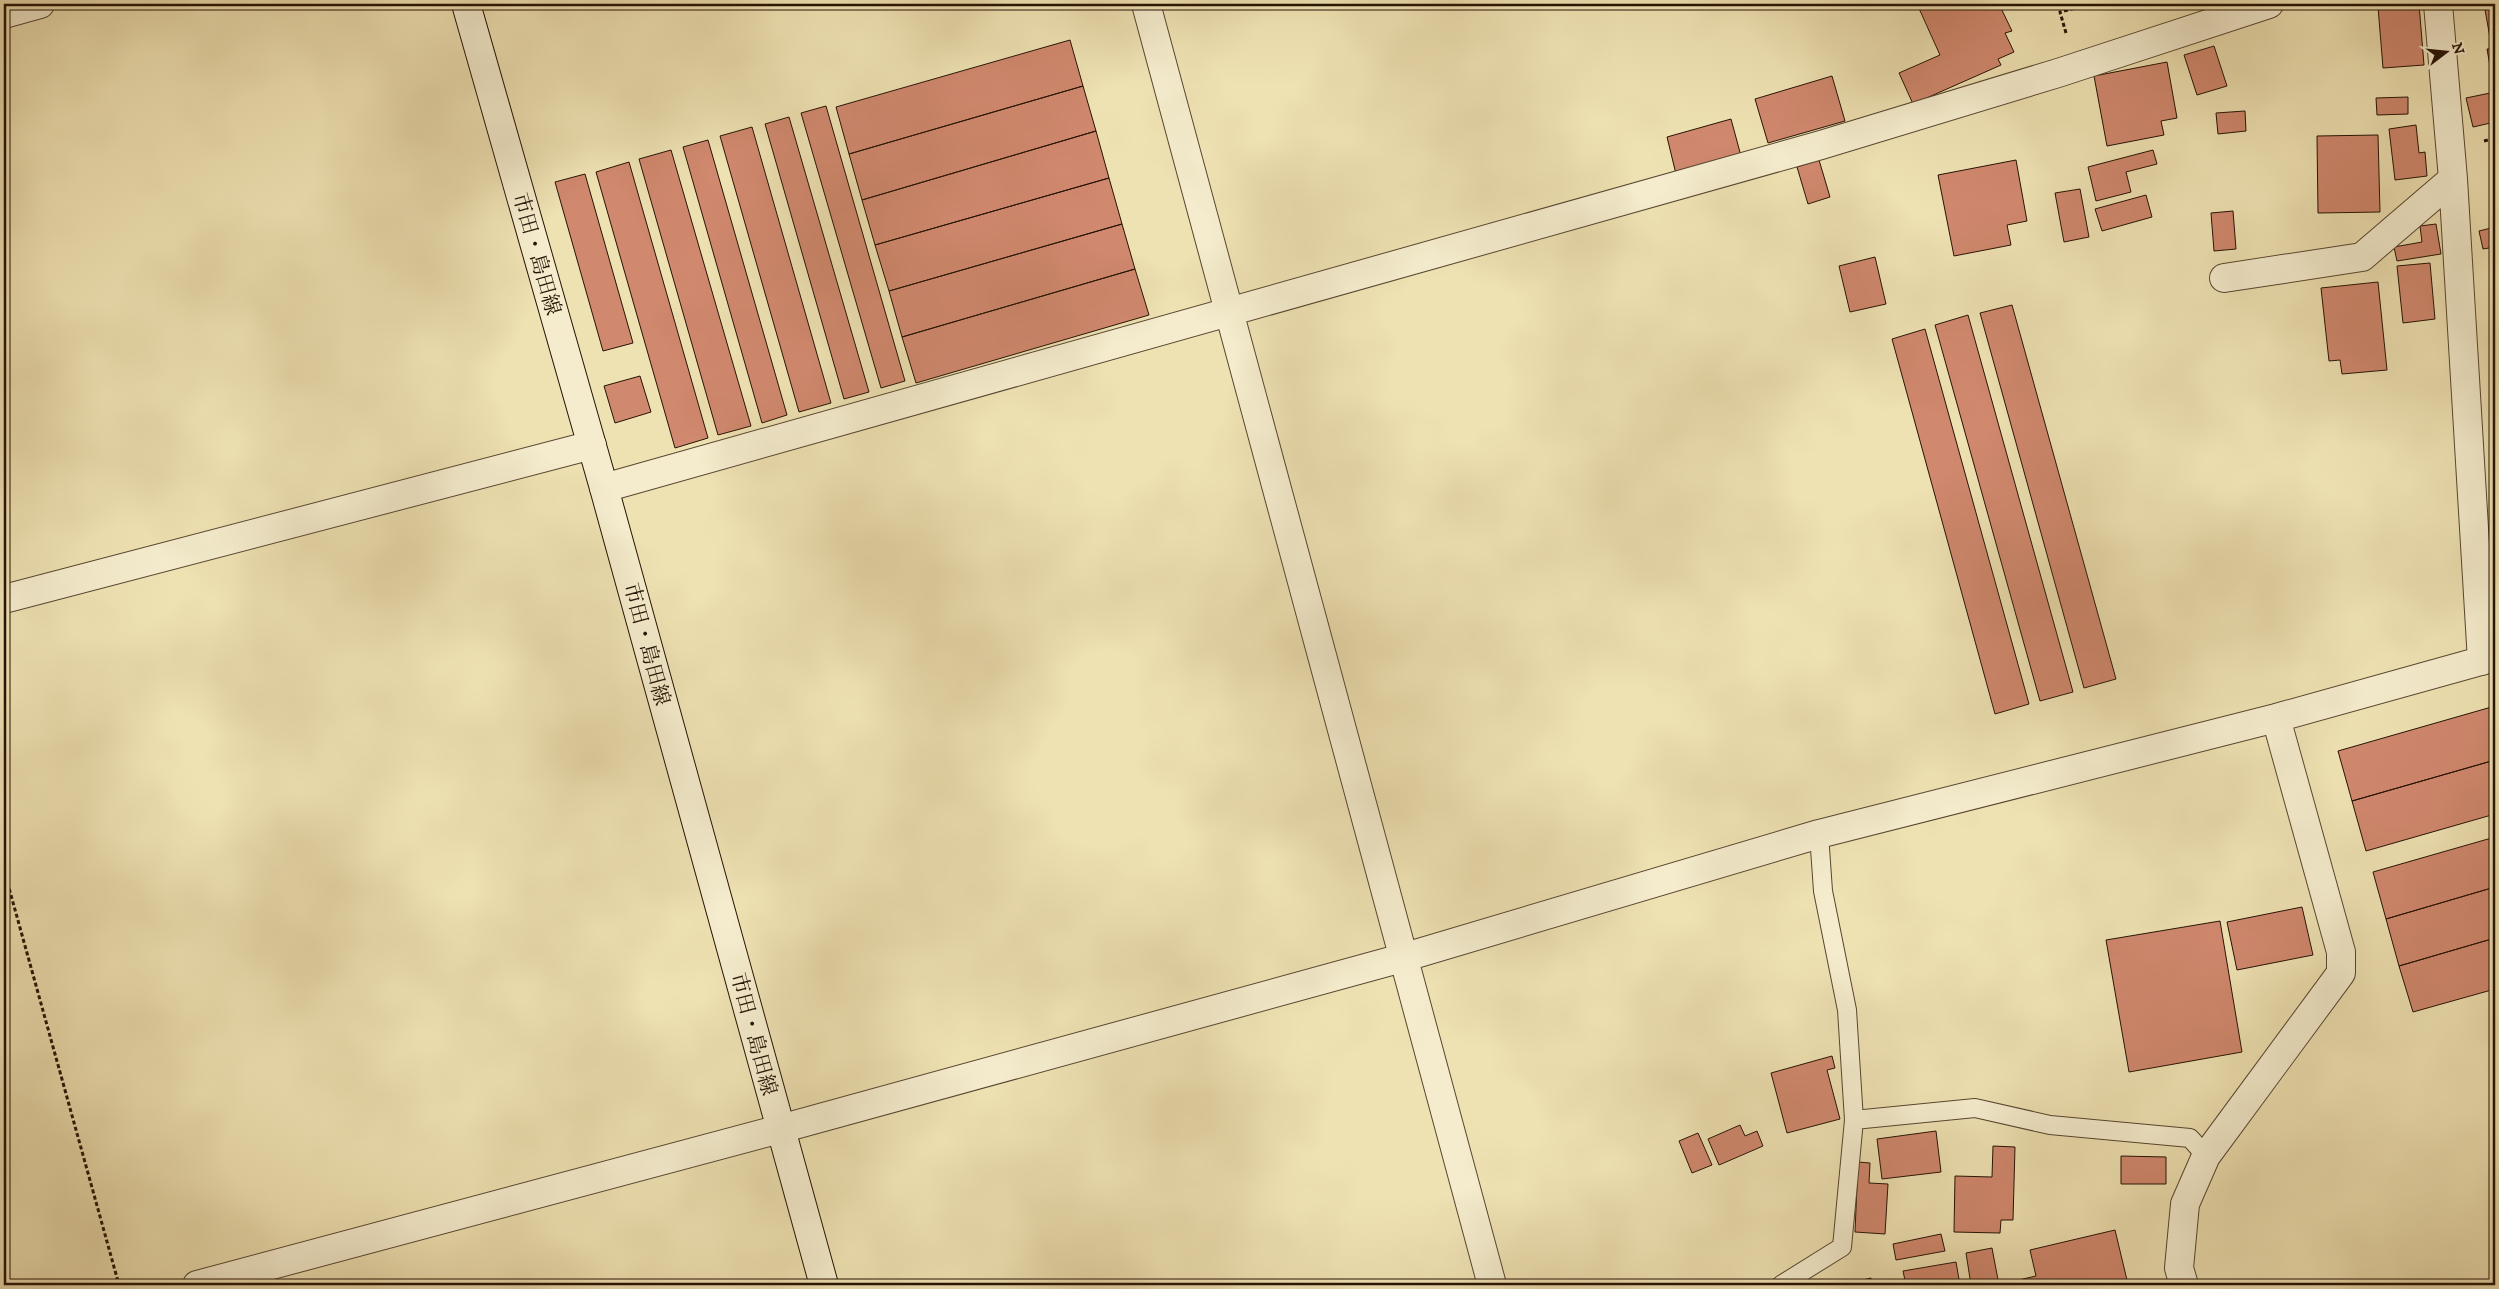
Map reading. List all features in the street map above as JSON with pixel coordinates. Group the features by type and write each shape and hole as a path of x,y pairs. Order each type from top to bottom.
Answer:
{"street":[{"path":"4,14 40,4"},
{"name":"市田・島田線","path":"466,4 592,445 824,1285"},
{"path":"1146,4 1231,312 1402,958 1492,1285"},
{"path":"604,488 1821,145 2058,73 2269,4"},
{"path":"197,1285 780,1129 1402,958 1819,834 2276,718 2488,659 2453,179 2438,4"},
{"path":"2224,278 2362,257 2453,179"},
{"path":"4,599 592,445"},
{"path":"2184,1285 2179,1268 2185,1204 2206,1156 2341,974 2341,952 2276,718"}],"lane":[{"path":"1781,1285 1842,1247 1854,1120 1847,1010 1823,890 1819,834"},
{"path":"1854,1120 1975,1108 2050,1125 2190,1138 2206,1156"}],"path":[{"path":"2082,6 2091,4"},
{"path":"4,870 119,1285"}],"building":[{"path":"1917,4 1999,4 2012,31 2005,33 2014,52 1998,59 2001,65 1913,104 1899,73 1940,55"},
{"path":"2419,4 2424,65 2383,68 2378,7"},
{"path":"2484,4 2495,4 2495,76 2492,77 2487,49 2492,49"},
{"path":"1070,40 1083,86 849,154 836,107"},
{"path":"2214,46 2227,86 2197,95 2184,55"},
{"path":"2167,62 2177,118 2161,121 2164,135 2107,146 2094,76"},
{"path":"1832,76 1845,121 1768,143 1755,99"},
{"path":"1083,86 1096,131 862,200 849,154"},
{"path":"2495,92 2495,122 2473,127 2466,98"},
{"path":"2408,97 2408,114 2377,115 2376,98"},
{"path":"826,106 905,381 881,388 801,113"},
{"path":"2245,111 2246,131 2218,134 2216,113"},
{"path":"789,117 869,392 844,399 765,124"},
{"path":"1731,119 1741,156 1676,174 1667,137"},
{"path":"2416,125 2419,153 2425,152 2427,176 2395,180 2389,129"},
{"path":"752,127 831,403 799,412 720,136"},
{"path":"1096,131 1109,178 875,245 862,200"},
{"path":"2378,135 2380,212 2318,213 2317,136"},
{"path":"708,140 787,415 762,423 683,147"},
{"path":"671,150 751,426 718,435 639,159"},
{"path":"2153,150 2157,164 2126,172 2131,192 2096,201 2088,167"},
{"path":"1819,160 1830,197 1808,204 1797,167"},
{"path":"2016,160 2027,221 2007,225 2011,245 1954,256 1938,175"},
{"path":"629,162 708,438 675,448 596,172"},
{"path":"585,174 633,343 603,351 555,182"},
{"path":"1109,178 1122,224 889,291 875,245"},
{"path":"2080,189 2089,237 2064,242 2055,193"},
{"path":"2146,195 2152,217 2102,231 2095,209"},
{"path":"2233,211 2236,249 2214,251 2211,213"},
{"path":"1122,224 1135,269 902,337 889,291"},
{"path":"2436,224 2441,254 2397,261 2394,247 2422,242 2420,226"},
{"path":"2495,227 2495,247 2483,249 2479,231"},
{"path":"1875,257 1886,304 1850,312 1839,266"},
{"path":"2430,263 2435,319 2403,323 2397,266"},
{"path":"1135,269 1149,315 916,383 902,337"},
{"path":"2378,282 2387,370 2342,374 2340,360 2329,361 2321,288"},
{"path":"2012,305 2116,679 2084,688 1980,313"},
{"path":"1968,315 2073,692 2040,701 1935,325"},
{"path":"1925,329 2029,704 1995,714 1892,339"},
{"path":"640,376 651,412 615,423 604,386"},
{"path":"2495,706 2495,760 2352,801 2338,751"},
{"path":"2495,760 2495,814 2366,851 2352,801"},
{"path":"2495,837 2495,887 2386,919 2373,872"},
{"path":"2495,887 2495,938 2399,966 2386,919"},
{"path":"2302,907 2313,955 2237,970 2227,922"},
{"path":"2220,921 2242,1052 2129,1072 2106,940"},
{"path":"2495,938 2495,989 2413,1012 2399,966"},
{"path":"1832,1056 1835,1068 1827,1070 1840,1119 1787,1133 1771,1073"},
{"path":"1740,1125 1745,1136 1757,1131 1763,1146 1719,1165 1708,1139"},
{"path":"1936,1131 1941,1172 1882,1179 1877,1139"},
{"path":"1698,1133 1712,1165 1692,1173 1679,1141"},
{"path":"1993,1146 2015,1147 2013,1220 2001,1220 2000,1233 1954,1232 1955,1176 1992,1177"},
{"path":"2121,1156 2166,1157 2166,1184 2121,1184"},
{"path":"1858,1162 1870,1163 1869,1183 1888,1184 1885,1234 1855,1232"},
{"path":"2115,1230 2127,1280 2103,1285 2010,1285 2010,1282 2036,1276 2030,1250"},
{"path":"1941,1234 1945,1251 1896,1260 1893,1244"},
{"path":"1992,1248 1999,1285 1971,1285 1966,1253"},
{"path":"1956,1262 1960,1285 1906,1285 1903,1271"},
{"path":"1871,1278 1873,1285 1850,1285 1850,1283"}]}
